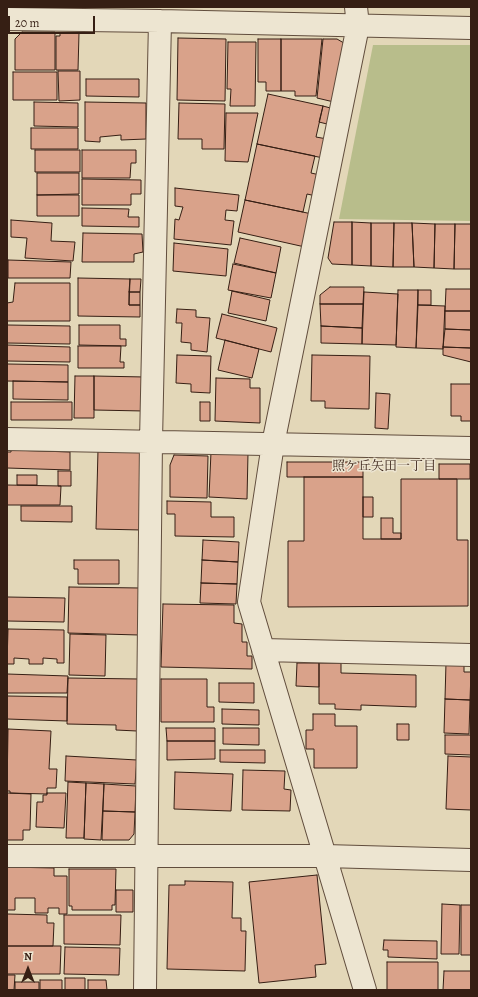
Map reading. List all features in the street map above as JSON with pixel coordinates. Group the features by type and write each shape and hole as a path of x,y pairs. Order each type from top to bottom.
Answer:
{"street":[{"path":"357,16 273,444 249,602 365,990"},
{"path":"7,19 160,21 357,16 471,28"},
{"path":"145,990 151,441 160,21"},
{"path":"7,439 471,448"},
{"path":"263,650 471,655"},
{"path":"7,856 325,856 471,860"}],"green space":[{"path":"373,45 471,45 471,221 339,219"}],"building":[{"path":"22,32 55,32 55,70 15,70 15,39"},
{"path":"60,33 79,33 78,70 56,70 56,36 60,36"},
{"path":"178,38 226,39 225,101 177,100"},
{"path":"258,39 281,39 281,91 266,91 266,82 258,82"},
{"path":"281,39 322,39 316,96 295,96 295,91 281,91"},
{"path":"323,39 337,39 349,46 334,102 317,98"},
{"path":"228,42 256,42 255,106 230,106 231,89 227,89"},
{"path":"58,71 80,71 80,100 59,101"},
{"path":"13,72 57,72 57,100 13,100"},
{"path":"86,79 139,79 139,97 86,96"},
{"path":"268,94 323,106 316,137 327,139 323,158 257,144"},
{"path":"34,102 78,103 78,127 34,126"},
{"path":"85,102 146,103 146,139 121,140 121,135 100,137 100,142 85,141"},
{"path":"179,103 225,104 224,149 202,149 202,139 178,139"},
{"path":"323,106 334,109 331,125 319,122"},
{"path":"226,113 258,113 248,162 225,161"},
{"path":"31,128 78,128 78,149 31,149"},
{"path":"257,144 315,156 311,173 320,175 316,196 307,194 303,212 245,200"},
{"path":"35,150 80,150 80,172 35,172"},
{"path":"82,150 136,150 136,163 131,163 130,178 82,178"},
{"path":"37,173 79,173 79,194 37,195"},
{"path":"82,179 141,180 141,194 131,194 131,205 82,205"},
{"path":"175,188 239,195 237,211 226,210 225,220 234,221 231,245 174,239 175,219 179,220 183,207 175,206"},
{"path":"37,195 79,195 79,216 37,216"},
{"path":"245,200 312,214 305,247 238,232"},
{"path":"82,208 129,209 128,217 139,217 139,227 82,226"},
{"path":"11,220 52,223 51,241 75,242 73,261 25,258 27,238 11,237"},
{"path":"334,222 352,222 352,265 332,264 328,258"},
{"path":"352,222 371,223 371,266 352,265"},
{"path":"371,223 394,223 393,267 371,266"},
{"path":"394,223 412,223 414,267 393,267"},
{"path":"412,223 435,224 434,268 414,267"},
{"path":"435,224 455,224 454,269 434,268"},
{"path":"455,224 471,224 471,269 454,269"},
{"path":"83,233 142,234 143,252 134,254 134,262 82,262"},
{"path":"240,238 281,247 276,273 234,263"},
{"path":"174,243 228,249 226,276 173,271"},
{"path":"8,260 71,262 70,278 8,278"},
{"path":"233,264 276,273 271,298 228,290"},
{"path":"78,278 130,279 129,305 140,305 140,317 78,316"},
{"path":"130,279 141,279 140,292 129,292"},
{"path":"15,283 70,283 70,321 7,321 7,303 13,302"},
{"path":"330,287 364,287 363,304 320,304 320,295"},
{"path":"446,289 471,289 471,311 445,311"},
{"path":"398,290 418,290 416,348 396,347"},
{"path":"418,290 431,290 431,305 418,305"},
{"path":"232,291 270,300 266,321 228,313"},
{"path":"129,292 140,292 140,305 129,305"},
{"path":"364,292 398,294 396,345 362,344"},
{"path":"320,304 363,304 362,328 321,326"},
{"path":"418,305 445,306 443,349 416,348"},
{"path":"177,309 196,310 196,317 210,318 207,352 191,350 191,343 181,342 182,323 176,323"},
{"path":"445,311 471,311 471,330 445,329"},
{"path":"222,314 277,328 271,352 216,338"},
{"path":"7,325 70,326 70,344 7,343"},
{"path":"79,325 120,325 120,339 126,339 126,346 79,345"},
{"path":"321,326 362,328 362,344 321,343"},
{"path":"445,329 471,330 471,348 443,347"},
{"path":"225,340 259,349 252,378 218,370"},
{"path":"7,345 70,347 70,362 7,361"},
{"path":"78,346 121,346 120,362 124,362 124,368 78,368"},
{"path":"443,347 471,348 471,362 443,355"},
{"path":"177,355 211,356 210,393 191,392 191,384 176,383"},
{"path":"312,355 370,356 369,409 325,408 325,401 311,401"},
{"path":"7,364 68,365 68,382 7,381"},
{"path":"75,376 94,376 94,418 74,418"},
{"path":"94,376 145,377 144,411 94,410"},
{"path":"216,378 250,379 250,388 260,388 260,423 215,421"},
{"path":"13,381 68,382 68,400 13,399"},
{"path":"451,384 471,384 471,421 461,421 461,416 451,416"},
{"path":"376,393 390,394 388,429 375,428"},
{"path":"11,402 72,402 72,420 11,420"},
{"path":"200,402 210,402 210,421 200,421"},
{"path":"11,450 70,452 70,470 7,468 7,452 11,452"},
{"path":"98,450 144,451 142,530 96,529"},
{"path":"211,452 248,453 247,499 209,497"},
{"path":"174,455 208,456 207,498 170,497 170,465"},
{"path":"287,462 363,462 363,477 287,477"},
{"path":"439,464 470,464 470,479 439,479"},
{"path":"58,471 71,471 71,486 58,486"},
{"path":"17,475 37,475 37,485 17,485"},
{"path":"304,477 363,477 363,539 401,539 401,479 457,479 457,540 468,540 468,606 288,607 288,541 304,541"},
{"path":"7,485 61,486 60,505 7,505"},
{"path":"363,497 373,497 373,517 363,517"},
{"path":"167,501 211,502 211,517 234,517 234,537 175,536 175,514 167,514"},
{"path":"21,506 72,506 72,522 21,521"},
{"path":"381,518 393,518 393,533 401,533 401,539 381,539"},
{"path":"203,540 239,542 238,562 202,560"},
{"path":"74,560 119,560 119,584 78,584 78,569 74,569"},
{"path":"202,560 238,562 237,584 201,583"},
{"path":"201,583 237,584 236,604 200,603"},
{"path":"69,587 140,588 139,635 68,633"},
{"path":"7,597 65,598 64,622 7,621"},
{"path":"163,604 234,605 234,623 242,624 242,642 247,642 247,656 252,656 252,669 161,667"},
{"path":"8,629 64,630 64,663 57,663 57,659 43,658 43,664 29,664 29,659 14,658 14,664 7,664"},
{"path":"70,634 106,635 105,676 69,675"},
{"path":"297,663 319,663 319,687 296,686"},
{"path":"319,663 341,663 341,673 416,675 416,707 361,705 361,710 335,709 335,704 319,704"},
{"path":"446,663 464,663 464,672 471,672 470,700 445,699"},
{"path":"7,674 68,676 67,693 7,693"},
{"path":"68,678 139,679 137,731 116,730 116,725 67,724"},
{"path":"161,679 207,679 207,707 214,707 214,722 161,722"},
{"path":"219,683 254,683 254,703 219,702"},
{"path":"7,696 67,697 67,721 7,719"},
{"path":"445,699 470,700 469,734 444,733"},
{"path":"222,709 259,710 259,725 222,724"},
{"path":"313,714 335,714 335,726 357,726 357,768 314,768 314,749 306,749 306,730 313,730"},
{"path":"397,724 409,724 409,740 397,740"},
{"path":"166,728 215,728 215,741 167,741"},
{"path":"223,728 259,728 259,745 223,744"},
{"path":"8,729 51,731 49,769 57,769 56,788 47,788 47,794 10,793 10,791 7,791"},
{"path":"445,735 471,735 471,755 445,754"},
{"path":"167,741 215,741 215,759 167,760"},
{"path":"220,750 265,750 265,763 220,762"},
{"path":"66,756 137,760 135,784 65,781"},
{"path":"448,756 471,757 471,810 446,809"},
{"path":"243,770 285,771 284,789 291,790 290,811 242,810"},
{"path":"175,772 233,774 231,811 174,809"},
{"path":"68,782 86,783 84,838 66,838"},
{"path":"86,783 104,784 101,840 84,839"},
{"path":"104,784 136,786 135,812 103,811"},
{"path":"7,793 31,794 30,830 23,830 23,840 7,840"},
{"path":"47,793 66,793 64,828 36,827 37,802 43,802 43,795 47,795"},
{"path":"103,811 135,812 134,834 129,840 102,840"},
{"path":"7,867 54,868 54,876 67,876 67,914 59,914 59,908 48,908 48,913 35,913 35,898 15,898 15,910 7,910"},
{"path":"69,869 116,869 115,905 112,905 112,910 72,910 72,906 69,906"},
{"path":"317,875 326,964 315,965 316,977 259,983 249,882"},
{"path":"185,881 233,882 232,918 241,918 241,931 246,931 245,971 167,969 169,885 185,885"},
{"path":"116,890 133,890 133,912 116,912"},
{"path":"442,904 460,905 459,954 441,954"},
{"path":"461,905 471,905 471,955 461,955"},
{"path":"7,914 47,915 47,923 54,923 53,946 7,946"},
{"path":"64,915 121,915 120,945 64,944"},
{"path":"384,940 437,941 437,959 388,957 388,950 383,950"},
{"path":"7,946 61,946 60,974 7,974"},
{"path":"65,947 120,948 119,975 64,974"},
{"path":"387,962 438,962 438,990 387,990"},
{"path":"444,971 471,971 471,990 443,990"},
{"path":"7,975 15,975 14,990 7,990"},
{"path":"65,978 85,978 85,990 65,990"},
{"path":"40,980 62,980 62,990 40,990"},
{"path":"88,980 106,980 107,990 88,990"},
{"path":"15,982 39,982 39,990 15,990"}],"district":[{"name":"照ケ丘矢田一丁目","path":"384,467"}]}
